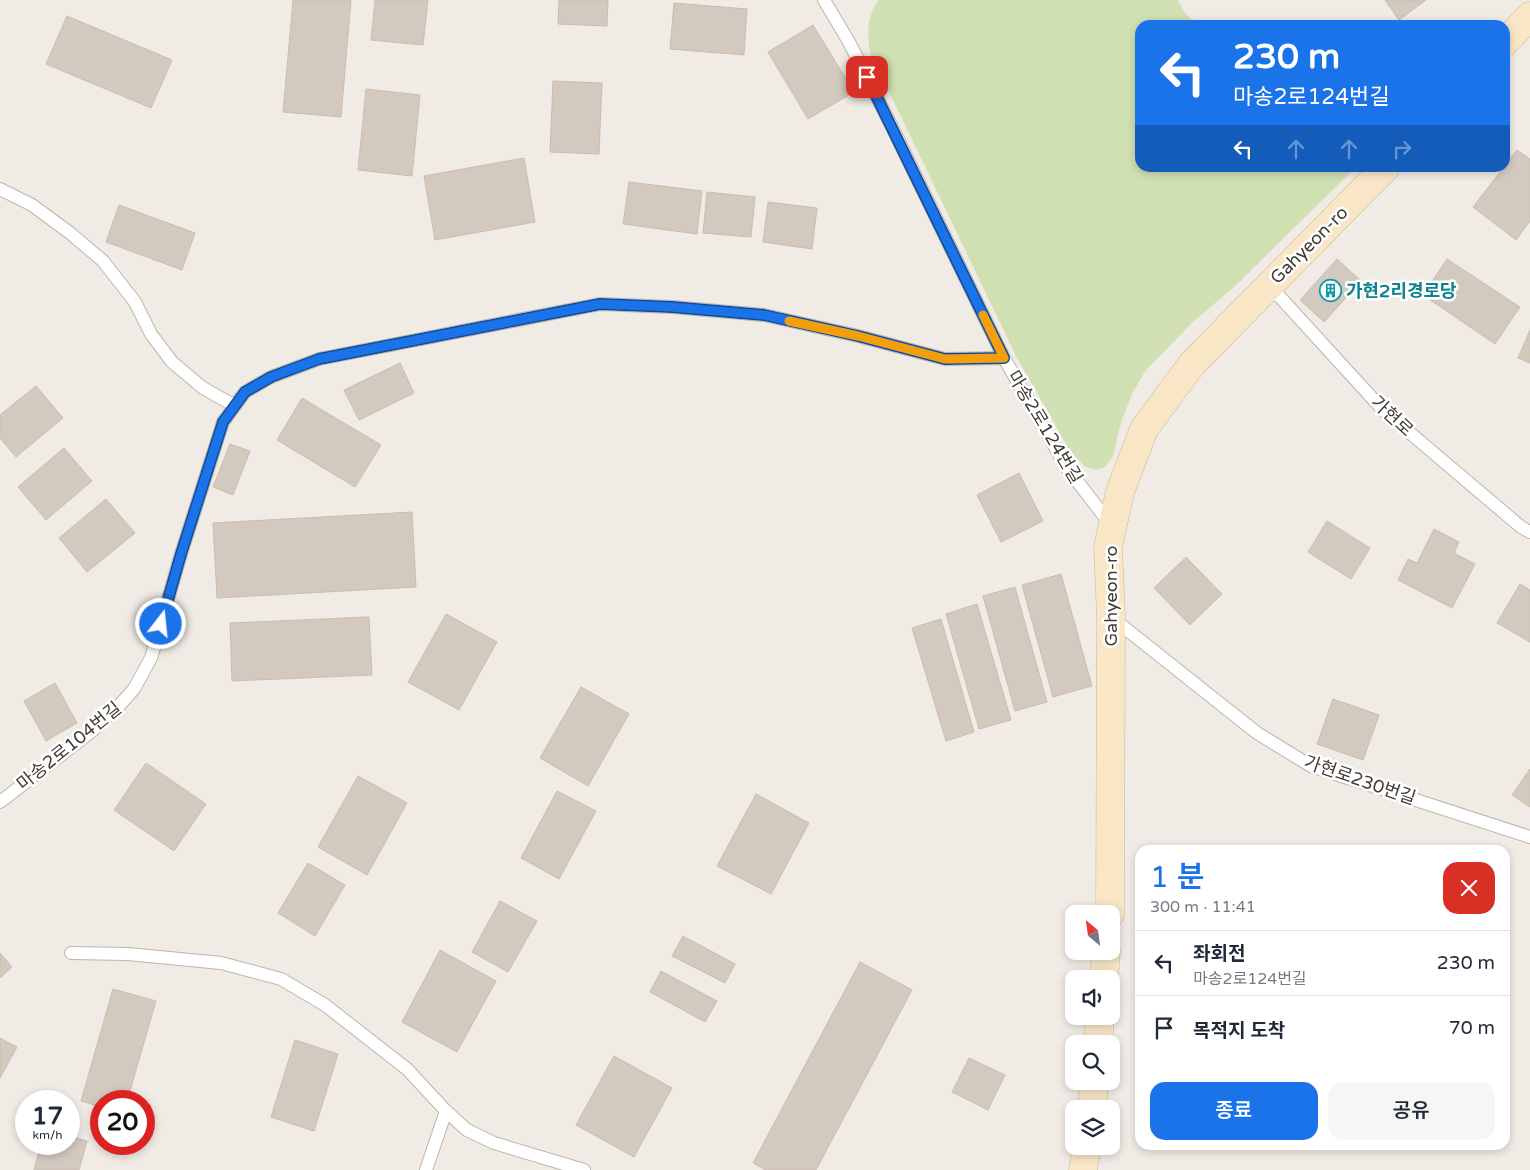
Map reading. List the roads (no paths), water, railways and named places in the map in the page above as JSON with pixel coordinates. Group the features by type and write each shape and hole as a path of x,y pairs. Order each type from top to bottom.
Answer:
{"street":[{"path":"1510,37 1530,16"},
{"name":"Gahyeon-ro","path":"1110,905 1111,616 1108,547 1120,492 1144,429 1192,364 1381,172"},
{"path":"1083,1170 1086,1155"}],"lane":[{"name":"마송2로124번길","path":"824,0 849,42 889,120 1004,358 1067,468 1113,527"},
{"path":"0,189 32,205 70,233 103,261 135,302 152,334 172,362 203,388 235,406"},
{"name":"가현로","path":"1269,285 1383,410 1521,527 1530,532"},
{"name":"마송2로104번길","path":"0,802 92,730 118,708 134,689 151,658 223,422 245,392 271,377 319,359 600,304 672,307 764,315 858,336 945,359 1004,358"},
{"name":"가현로230번길","path":"1111,616 1256,733 1311,766 1530,837"},
{"path":"71,953 128,954 221,963 281,979 325,1005 401,1064 467,1130 494,1143 584,1170"},
{"path":"426,1170 446,1111"}],"place":[{"name":"가현2리경로당","path":"1330,291"}]}
